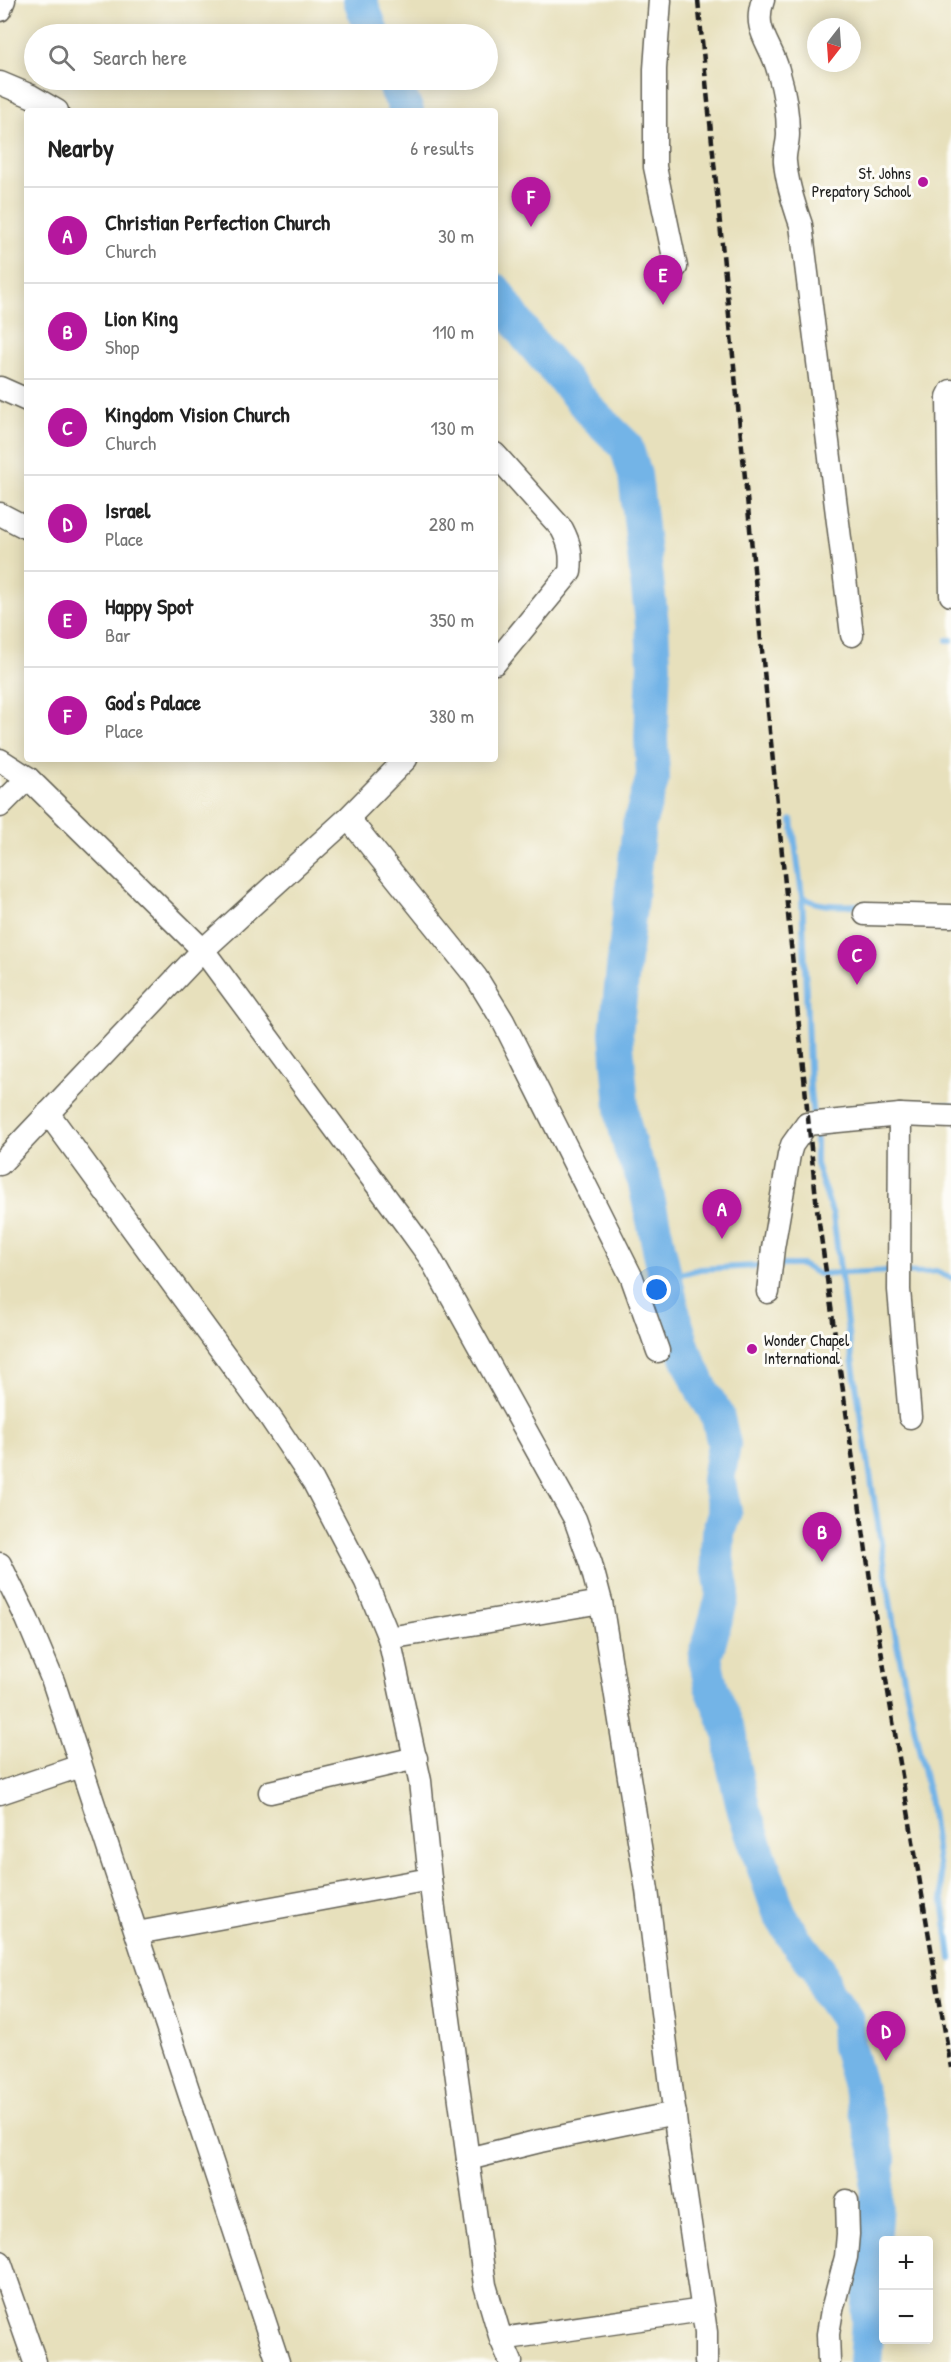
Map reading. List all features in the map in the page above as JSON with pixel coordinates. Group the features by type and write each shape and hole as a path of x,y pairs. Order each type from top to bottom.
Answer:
{"street":[{"path":"0,10 4,0"},
{"path":"660,0 655,69 655,167 676,267"},
{"path":"763,0 758,22 778,68 785,105 788,136 785,159 787,182 801,225 852,635"},
{"path":"0,83 52,108"},
{"path":"0,388 24,399"},
{"path":"951,392 948,396 951,596"},
{"path":"498,457 562,529 569,542 572,558 570,572 500,650"},
{"path":"0,514 24,526"},
{"path":"0,760 28,778 203,950 429,1256 575,1519 591,1564 601,1602 647,1890 703,2310 706,2362"},
{"path":"0,1164 203,950 348,818 403,762"},
{"path":"0,806 28,778"},
{"path":"348,818 476,977 503,1020 632,1278 658,1351"},
{"path":"865,914 951,916"},
{"path":"48,1113 270,1417 313,1481 366,1582 389,1638 416,1758 430,1879 485,2285 501,2339 511,2362"},
{"path":"768,1292 789,1155 792,1145 807,1124 900,1115 951,1117"},
{"path":"900,1115 899,1290 910,1417"},
{"path":"0,1564 27,1619 53,1681 278,2362"},
{"path":"389,1638 601,1602"},
{"path":"270,1792 416,1758"},
{"path":"0,1793 80,1766"},
{"path":"136,1933 430,1879"},
{"path":"468,2159 540,2140 675,2113"},
{"path":"829,2362 828,2334 831,2310 846,2257 847,2201"},
{"path":"0,2262 35,2362"},
{"path":"501,2339 703,2310"}],"waterway":[{"path":"360,0 369,24"},
{"path":"397,90 406,108"},
{"path":"498,294 527,337 595,416 626,446 635,475 652,624 653,777 639,825 616,1033 623,1119 631,1151 644,1180 675,1320 685,1352 704,1394 717,1414 724,1444 718,1480 725,1511 718,1533 717,1558 723,1594 705,1658 711,1686 731,1736 733,1764 744,1811 780,1915 800,1947 819,1969 827,1992 847,2020 848,2046 879,2158 865,2362"},
{"path":"792,820 802,896 810,1090 813,1116 816,1115"},
{"path":"802,896 824,905 865,905"},
{"path":"844,1110 887,1105"},
{"path":"925,1105 951,1105"},
{"path":"826,1131 816,1135 816,1164 833,1215 849,1340 897,1645 929,1797 951,1959"},
{"path":"665,1278 700,1269 776,1265 802,1265 818,1274 894,1271"},
{"path":"905,1272 936,1271 951,1278"}],"railway":[{"path":"698,0 817,1209 875,1614 951,2068"}],"place":[{"name":"St. Johns Prepatory School","path":"923,182"},
{"name":"God's Palace","path":"531,227"},
{"name":"Happy Spot","path":"663,305"},
{"name":"Kingdom Vision Church","path":"857,985"},
{"name":"Christian Perfection Church","path":"722,1239"},
{"name":"Wonder Chapel International","path":"752,1349"},
{"name":"Lion King","path":"822,1562"},
{"name":"Israel","path":"886,2061"}]}
